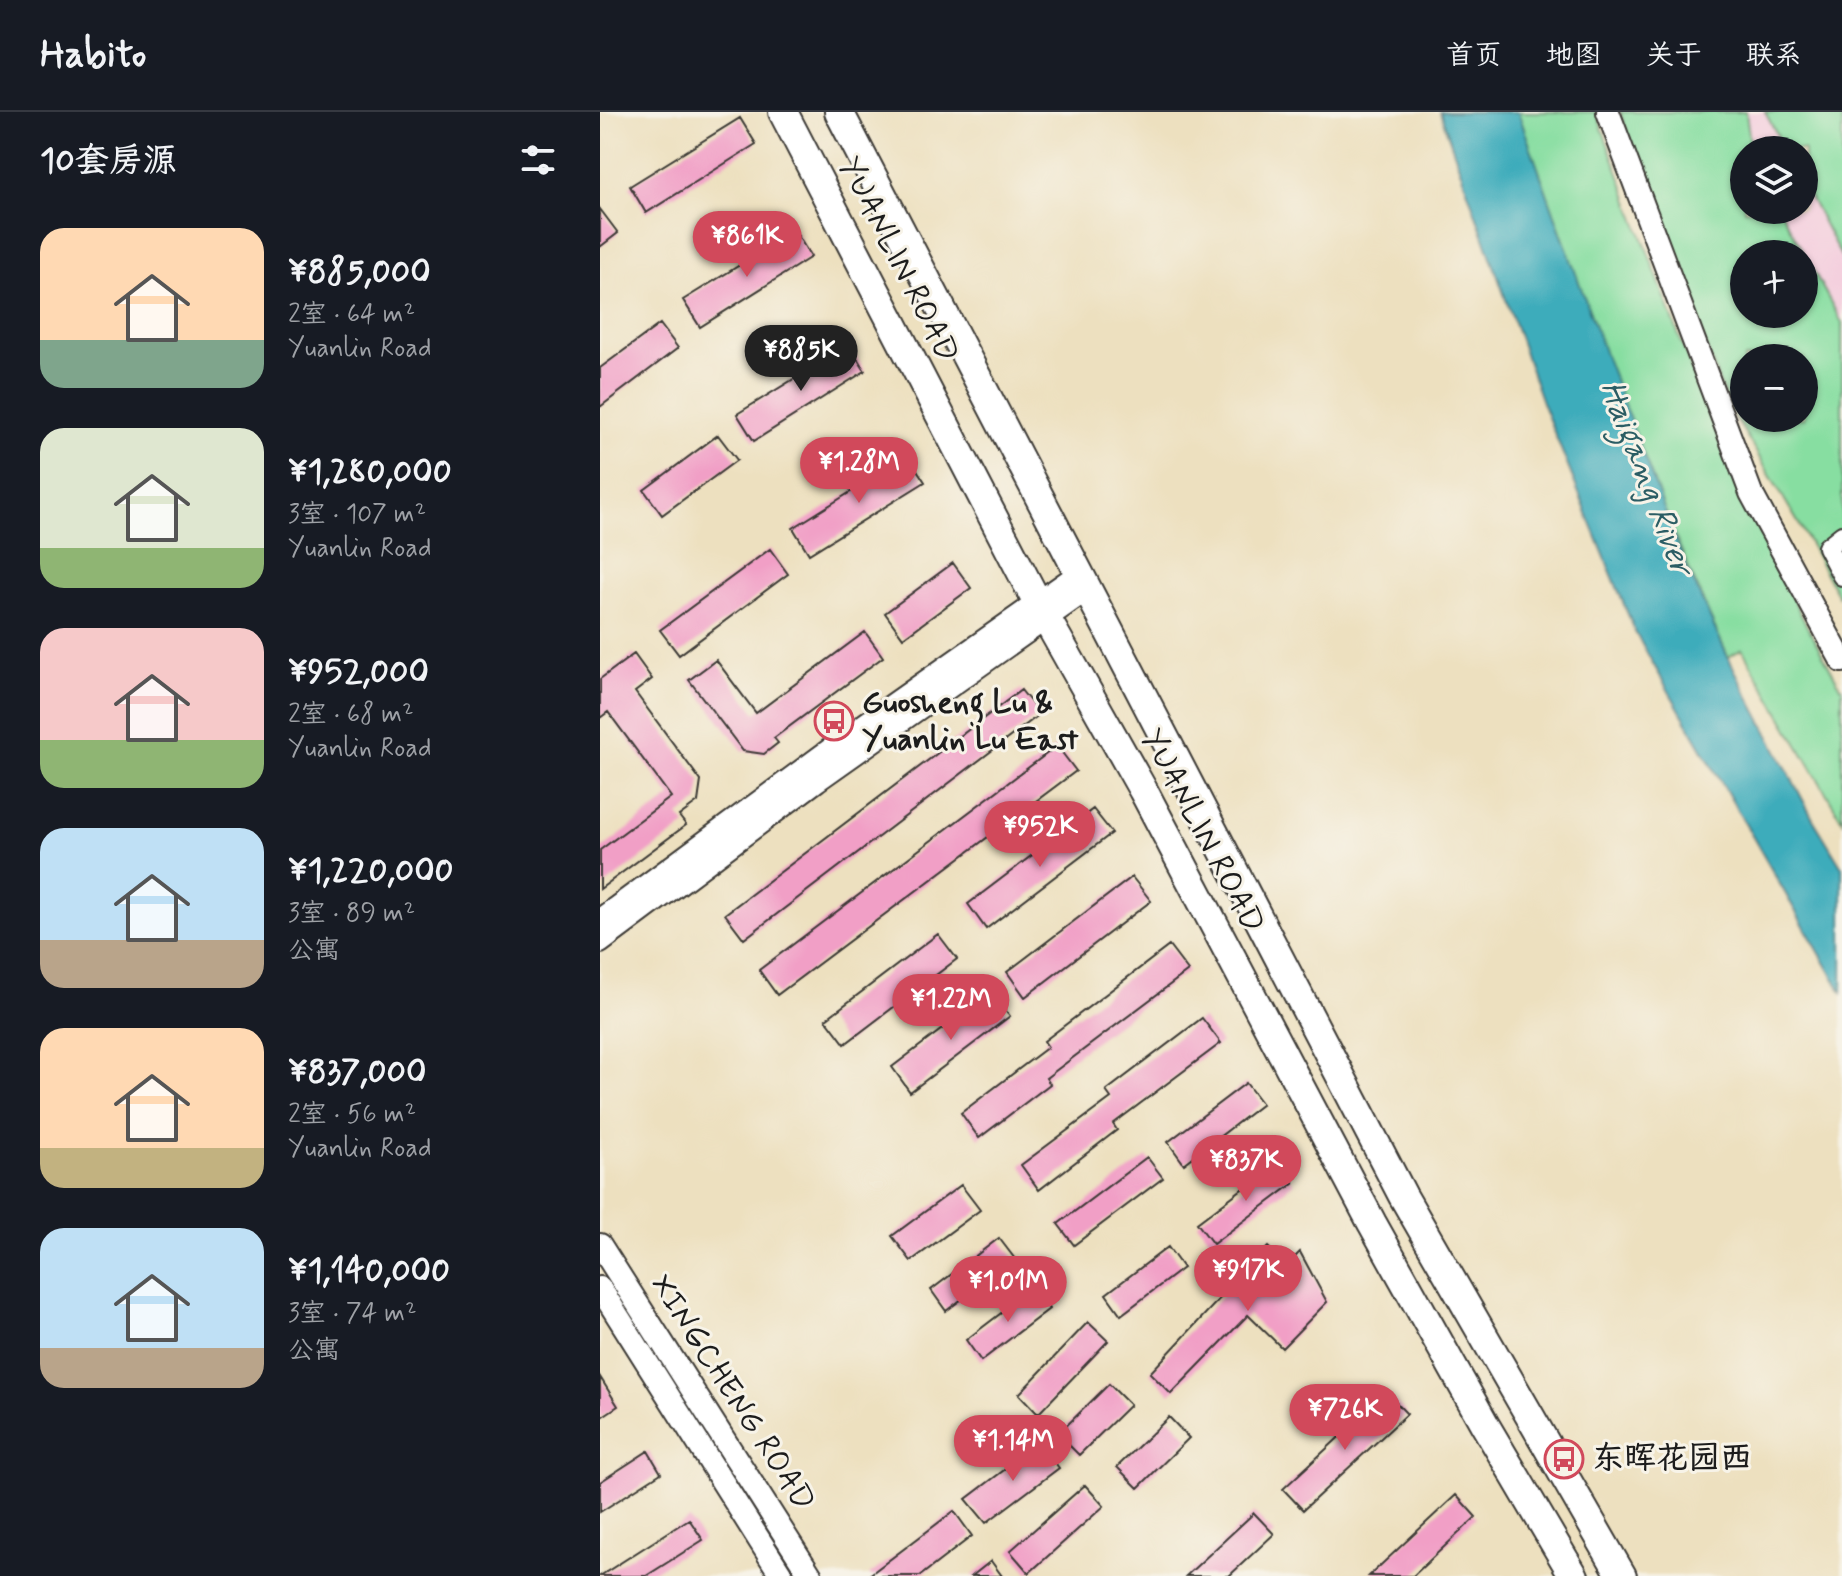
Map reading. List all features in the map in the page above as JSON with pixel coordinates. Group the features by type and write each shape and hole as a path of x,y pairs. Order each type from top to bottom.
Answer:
{"main road":[{"name":"YUANLIN ROAD","path":"783,112 1042,610 1143,790 1372,1223 1574,1576"},
{"name":"YUANLIN ROAD","path":"839,112 1403,1196 1622,1576"}],"street":[{"path":"1608,112 1751,493 1842,661"},
{"path":"1842,535 1827,547 1842,576"},
{"path":"600,920 849,736 1083,582"},
{"path":"600,942 1042,610"},
{"name":"XINGCHENG ROAD","path":"600,1245 811,1576"},
{"name":"XINGCHENG ROAD","path":"600,1288 782,1576"}],"shaded area":[{"path":"1726,112 1842,112 1842,323 1818,279 1818,240 1796,240 1788,224 1818,224 1818,136 1739,136"}],"green space":[{"path":"1518,112 1596,112 1738,487 1803,619 1842,689 1842,820 1742,649 1728,657 1616,387"},
{"path":"1620,112 1746,112 1749,136 1730,136 1730,224 1788,224 1796,240 1730,240 1730,328 1818,328 1818,279 1842,323 1842,594 1838,596 1744,432 1818,432 1818,344 1730,344 1730,408"},
{"path":"1765,112 1842,112 1842,258 1818,213 1818,136 1778,136"}],"water":[{"name":"Haigang River","path":"1440,112 1518,112 1607,360 1685,563 1728,657 1813,819 1842,867 1842,992 1636,634 1543,405"}],"building":[{"path":"740,118 756,144 646,213 630,186"},
{"path":"600,209 618,233 600,247"},
{"path":"795,231 811,257 700,327 683,300"},
{"path":"660,324 678,348 600,407 600,368"},
{"path":"849,345 865,371 754,441 737,414"},
{"path":"718,435 737,460 662,515 644,490"},
{"path":"908,456 925,482 809,554 793,528"},
{"path":"770,549 788,574 679,655 660,630"},
{"path":"953,563 971,588 903,638 885,613"},
{"path":"865,632 883,657 774,738 778,743 764,754 743,751 689,680 716,660 756,713"},
{"path":"634,654 652,679 635,692 701,781 698,802 679,816 686,825 600,889 600,850 671,797 608,712 600,718 600,679"},
{"path":"1021,690 1040,714 744,939 725,914"},
{"path":"1057,746 1076,771 777,995 759,970"},
{"path":"1093,809 1112,833 986,929 968,904"},
{"path":"1132,877 1151,901 1025,997 1007,972"},
{"path":"938,934 957,959 845,1044 826,1019"},
{"path":"1169,946 1188,971 1046,1078 1050,1084 979,1138 961,1113 1048,1047 1044,1041"},
{"path":"991,992 1010,1016 910,1092 892,1067"},
{"path":"1202,1018 1221,1043 1113,1124 1117,1130 1039,1190 1021,1165 1111,1098 1106,1091"},
{"path":"1246,1083 1262,1104 1184,1164 1168,1142"},
{"path":"1147,1157 1163,1178 1074,1245 1058,1224"},
{"path":"1278,1162 1294,1183 1213,1244 1197,1223"},
{"path":"961,1185 980,1210 911,1261 892,1236"},
{"path":"999,1238 1015,1259 946,1311 931,1290"},
{"path":"1168,1247 1183,1268 1121,1315 1106,1294"},
{"path":"1268,1247 1287,1265 1300,1252 1327,1302 1282,1348 1248,1315 1171,1394 1150,1373"},
{"path":"1034,1288 1049,1309 981,1361 966,1340"},
{"path":"1088,1322 1108,1341 1038,1414 1019,1394"},
{"path":"600,1377 618,1406 600,1418"},
{"path":"1109,1384 1130,1405 1079,1455 1058,1434"},
{"path":"1387,1393 1407,1414 1303,1510 1283,1489"},
{"path":"1169,1417 1189,1438 1138,1488 1117,1467"},
{"path":"1040,1443 1059,1468 986,1523 966,1499"},
{"path":"648,1451 661,1473 600,1512 600,1482"},
{"path":"1085,1485 1104,1506 1029,1573 1010,1551"},
{"path":"1456,1495 1476,1517 1413,1576 1369,1576"},
{"path":"954,1511 972,1536 920,1576 868,1576"},
{"path":"1254,1513 1274,1534 1229,1576 1186,1576"},
{"path":"689,1519 703,1540 646,1576 600,1576"},
{"path":"991,1561 1002,1576 972,1576"}],"place":[{"name":"Guosheng Lu & Yuanlin Lu East","path":"834,721"},
{"name":"东晖花园西","path":"1564,1459"}]}
